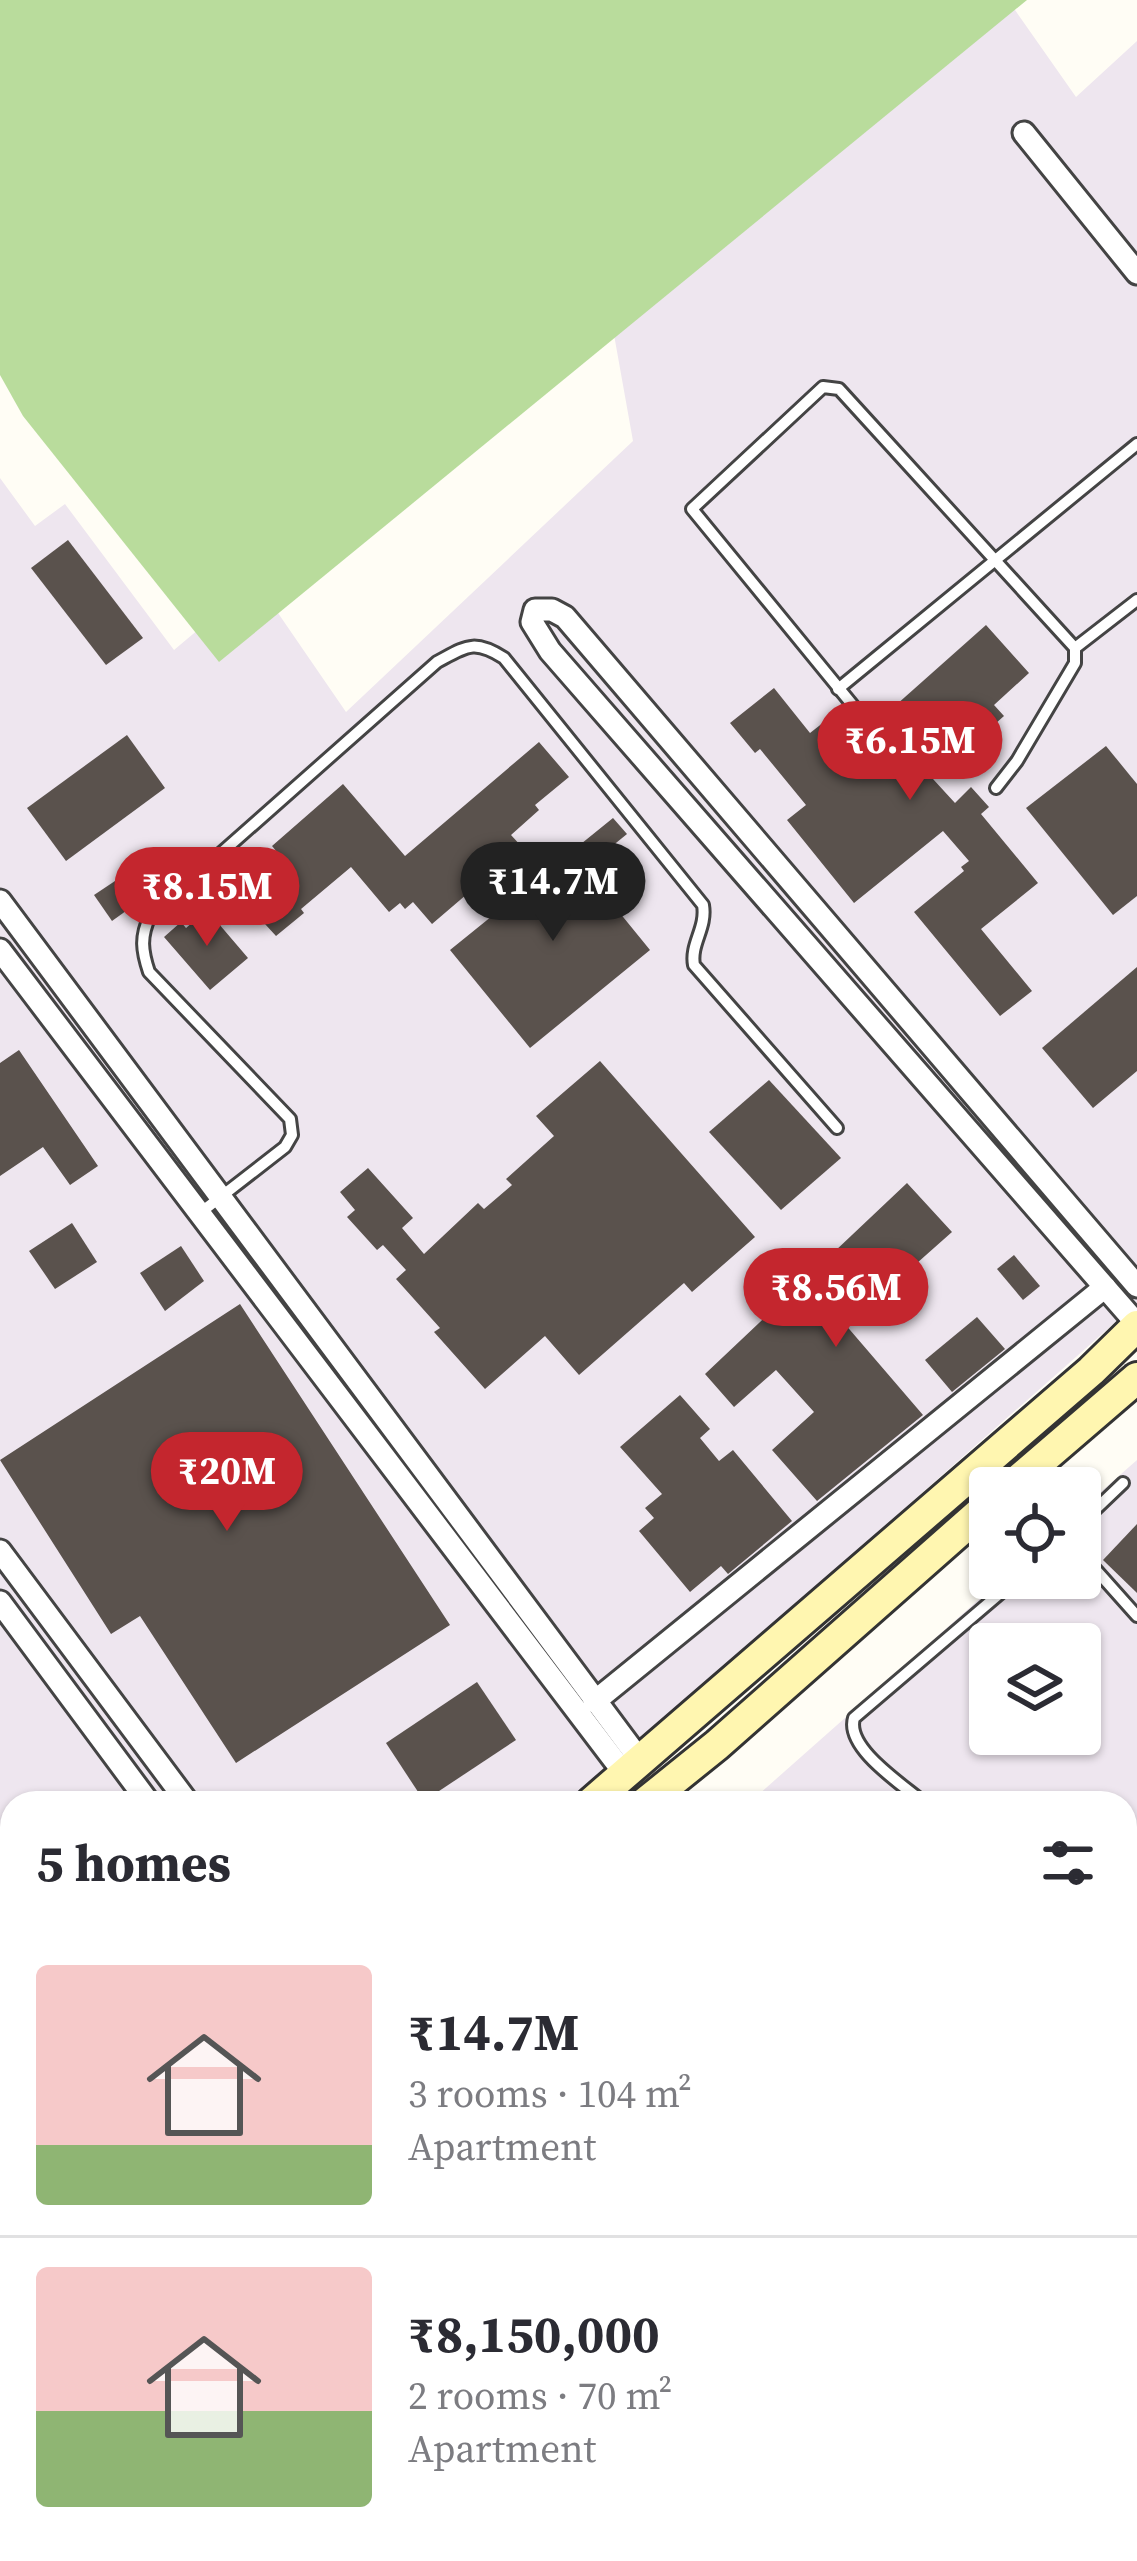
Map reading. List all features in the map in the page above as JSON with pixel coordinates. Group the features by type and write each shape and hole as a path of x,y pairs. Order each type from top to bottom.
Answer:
{"street":[{"path":"1024,133 1137,273"},
{"path":"604,1791 1137,1325 550,651 532,622 535,610 552,610 565,617 1137,1286"},
{"path":"0,901 594,1702 632,1766"},
{"path":"0,950 632,1766"},
{"path":"594,1702 1105,1287"},
{"path":"1035,1467 1132,1390 1101,1361"},
{"path":"660,1791 969,1522"},
{"path":"0,1551 179,1791"},
{"path":"0,1602 140,1791"}],"lane":[{"path":"882,741 692,509 823,387 838,388 1076,647 1075,663 996,788"},
{"path":"838,688 1137,444"},
{"path":"1076,647 1137,600"},
{"path":"200,1214 284,1148 292,1135 290,1118 149,972 142,931 150,916 437,662 466,646 485,646 505,658 703,905 705,919 692,952 694,965 837,1128"},
{"path":"1101,1504 1123,1483"},
{"path":"1101,1576 1137,1616"},
{"path":"910,1791 857,1744 851,1727 854,1718 993,1599"}],"shaded area":[{"path":"1008,0 1076,97 1137,41 1137,1303 585,1791 0,1791 0,478 35,526 65,504 174,650 256,581 346,712 633,441 586,178"},
{"path":"1137,1460 1137,1791 763,1791 979,1599 1101,1599 1101,1492"}],"green space":[{"path":"0,0 1027,0 219,662 23,416 0,375"}],"building":[{"path":"68,540 143,638 106,665 31,568"},
{"path":"986,625 1029,673 994,705 1004,716 933,779 955,803 971,787 989,807 981,814 1038,883 981,929 1032,991 1000,1016 914,912 964,871 961,867 969,861 943,831 854,903 787,820 806,805 760,749 755,753 730,723 774,688 810,733 824,722 858,763 876,749 891,745 878,721"},
{"path":"127,735 165,788 66,861 27,808"},
{"path":"539,742 569,777 535,805 539,810 511,835 522,847 432,924 413,902 405,909 400,903 389,912 351,867 276,936 254,912 297,876 272,846 343,784 405,856"},
{"path":"1106,746 1137,784 1137,896 1113,915 1026,808"},
{"path":"613,818 627,834 584,869 650,950 530,1048 450,950"},
{"path":"118,879 137,903 112,921 94,895"},
{"path":"207,910 248,958 210,990 164,937 181,922 186,928"},
{"path":"1137,967 1137,1071 1093,1108 1042,1048"},
{"path":"19,1050 98,1166 70,1185 43,1147 0,1176 0,1063"},
{"path":"600,1061 755,1237 692,1292 684,1283 579,1375 545,1336 485,1389 434,1332 440,1328 396,1279 406,1270 383,1245 377,1250 347,1217 355,1210 340,1192 368,1168 413,1218 402,1228 424,1254 478,1203 484,1209 512,1185 506,1179 554,1136 536,1116"},
{"path":"769,1080 841,1158 781,1210 709,1132"},
{"path":"907,1183 952,1232 908,1271 899,1260 838,1316 923,1415 817,1501 772,1450 814,1412 776,1370 734,1407 705,1374"},
{"path":"72,1223 97,1262 55,1289 29,1251"},
{"path":"181,1246 204,1281 165,1311 140,1273"},
{"path":"1014,1255 1040,1286 1023,1300 997,1269"},
{"path":"240,1304 450,1625 236,1763 140,1616 111,1634 0,1460"},
{"path":"977,1317 1005,1349 952,1392 925,1360"},
{"path":"680,1395 710,1429 700,1438 719,1461 733,1450 792,1521 728,1574 721,1566 690,1592 639,1531 654,1518 645,1508 662,1494 620,1447"},
{"path":"1137,1524 1137,1593 1103,1560"},
{"path":"477,1682 516,1740 439,1791 417,1791 386,1743"}]}
